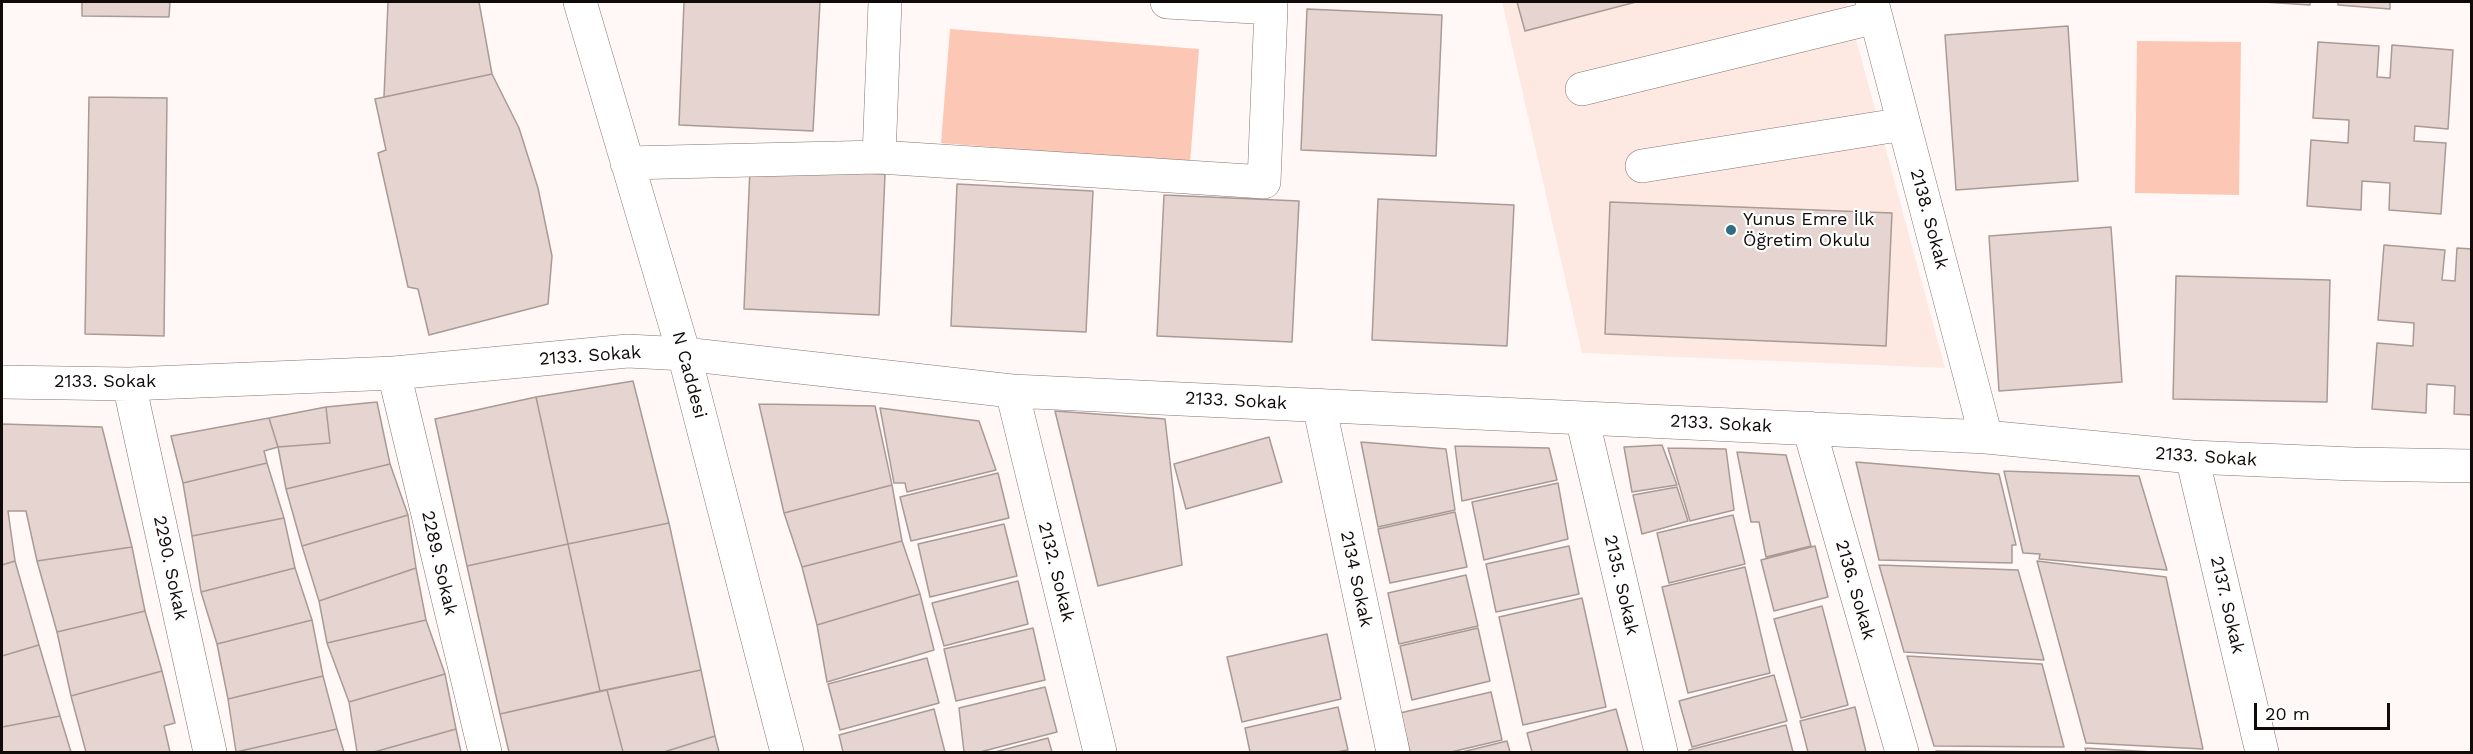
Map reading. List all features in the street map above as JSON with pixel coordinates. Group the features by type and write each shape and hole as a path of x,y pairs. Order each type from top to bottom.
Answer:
{"street":[{"name":"N Caddesi","path":"580,2 684,354 787,753"},
{"path":"879,157 885,2"},
{"path":"627,163 879,157 1264,183 1271,8 1167,2"},
{"path":"1582,89 1874,9"},
{"name":"2138. Sokak","path":"1874,9 1986,437"},
{"path":"1642,166 1904,124"},
{"name":"2133. Sokak","path":"2,382 129,384 394,373 628,351 684,354 1012,391 1986,437 2193,457 2353,464 2472,466"},
{"name":"2289. Sokak","path":"394,373 485,753"},
{"name":"2290. Sokak","path":"129,384 210,753"},
{"name":"2132. Sokak","path":"1012,391 1100,753"},
{"name":"2134 Sokak","path":"1319,405 1393,753"},
{"name":"2135. Sokak","path":"1582,418 1661,753"},
{"name":"2136. Sokak","path":"1809,428 1902,753"},
{"name":"2137. Sokak","path":"2193,457 2262,753"}],"shaded area":[{"name":"Yunus Emre İlk Öğretim Okulu","path":"1502,2 1846,2 1945,368 1582,353"},
{"path":"950,29 1199,49 1190,163 941,143"},
{"path":"2137,41 2241,42 2239,195 2135,193"}],"building":[{"path":"82,2 170,2 169,17 82,16"},
{"path":"388,2 479,2 492,74 384,97"},
{"path":"684,2 820,2 813,131 679,125"},
{"path":"1517,2 1636,2 1525,31"},
{"path":"2263,2 2310,2 2310,5"},
{"path":"2338,2 2390,2 2390,9 2338,5"},
{"path":"1307,9 1442,15 1436,156 1301,150"},
{"path":"2068,26 2078,181 1956,190 1945,35"},
{"path":"2318,42 2379,46 2377,77 2390,78 2392,45 2453,50 2448,129 2415,126 2414,141 2446,143 2441,214 2389,210 2390,183 2362,181 2361,210 2307,206 2311,140 2348,143 2349,120 2313,118"},
{"path":"492,74 519,128 538,188 552,256 548,304 429,335 418,289 408,287 378,153 386,150 375,99"},
{"path":"89,97 167,98 164,336 85,334"},
{"path":"750,168 885,174 879,315 744,309"},
{"path":"957,184 1093,191 1086,332 951,326"},
{"path":"1164,195 1299,201 1292,342 1157,336"},
{"path":"1378,199 1514,205 1507,346 1372,340"},
{"path":"1610,202 1892,213 1886,346 1605,334"},
{"path":"2111,227 2122,382 1999,391 1989,236"},
{"path":"2384,245 2445,250 2442,280 2455,281 2457,248 2472,249 2472,415 2454,414 2455,386 2427,384 2426,413 2372,409 2377,343 2413,346 2414,323 2378,320"},
{"path":"2176,276 2330,280 2327,402 2173,399"},
{"path":"633,381 669,523 568,544 536,397"},
{"path":"536,397 568,544 467,566 435,419"},
{"path":"377,402 390,464 286,489 278,447 330,443 326,407"},
{"path":"759,404 875,406 892,485 784,513"},
{"path":"326,407 330,443 278,447 269,418"},
{"path":"880,408 979,421 996,470 907,492 905,483 894,483"},
{"path":"1055,411 1165,419 1182,565 1098,586"},
{"path":"269,418 278,447 264,451 267,463 183,483 171,436"},
{"path":"2,424 102,427 132,547 37,561 26,511 8,511 15,561 2,565"},
{"path":"1269,437 1282,482 1186,509 1174,464"},
{"path":"1361,442 1446,449 1455,510 1378,527"},
{"path":"1662,445 1677,485 1632,492 1624,447"},
{"path":"1455,446 1549,448 1557,480 1462,501"},
{"path":"1668,448 1726,449 1734,510 1690,521"},
{"path":"1737,452 1786,455 1811,546 1766,557 1759,522 1751,522"},
{"path":"1856,462 1999,474 2016,545 2012,545 2012,563 1879,560"},
{"path":"267,463 284,518 192,536 183,483"},
{"path":"390,464 408,515 302,546 286,489"},
{"path":"2004,471 2139,476 2167,570 2039,559 2040,554 2023,553"},
{"path":"998,473 1009,518 911,541 900,497"},
{"path":"1558,483 1568,539 1484,560 1472,502"},
{"path":"892,485 902,541 802,567 784,513"},
{"path":"1677,487 1688,521 1642,534 1633,495"},
{"path":"1455,512 1467,567 1390,583 1378,529"},
{"path":"408,515 416,568 319,601 302,546"},
{"path":"1733,515 1745,564 1669,583 1657,533"},
{"path":"284,518 295,568 201,592 192,536"},
{"path":"669,523 701,670 600,691 568,544"},
{"path":"1004,524 1017,576 930,597 918,544"},
{"path":"902,541 920,594 817,625 802,567"},
{"path":"568,544 600,691 500,714 467,566"},
{"path":"1569,546 1579,594 1496,612 1486,564"},
{"path":"1815,546 1828,597 1774,611 1761,560"},
{"path":"132,547 145,611 57,632 37,561"},
{"path":"15,561 39,645 2,656 2,565"},
{"path":"2037,561 2166,577 2203,749 2086,743"},
{"path":"1879,565 2018,570 2044,660 1904,652"},
{"path":"1745,567 1770,673 1688,693 1662,587"},
{"path":"295,568 312,620 217,644 201,592"},
{"path":"416,568 426,620 327,643 319,601"},
{"path":"1466,575 1478,626 1399,644 1388,593"},
{"path":"1018,581 1028,624 944,646 932,603"},
{"path":"920,594 934,650 827,682 817,625"},
{"path":"1582,598 1606,707 1523,725 1499,617"},
{"path":"1822,606 1848,705 1801,718 1774,619"},
{"path":"145,611 162,671 71,696 57,632"},
{"path":"312,620 323,676 228,699 217,644"},
{"path":"426,620 445,674 349,702 327,643"},
{"path":"1033,628 1045,680 956,701 944,649"},
{"path":"1478,628 1490,681 1412,700 1400,646"},
{"path":"1327,634 1341,699 1242,722 1227,657"},
{"path":"39,645 60,716 2,727 2,656"},
{"path":"1907,656 2042,664 2064,747 1934,746"},
{"path":"927,658 939,703 840,730 828,684"},
{"path":"701,670 715,736 664,752 623,752 607,690"},
{"path":"162,671 175,723 164,726 170,752 86,752 71,696"},
{"path":"445,674 456,729 374,752 357,752 349,702"},
{"path":"1774,675 1787,721 1692,747 1679,701"},
{"path":"323,676 337,729 236,752 228,699"},
{"path":"1045,687 1057,732 980,752 964,752 959,708"},
{"path":"607,690 623,752 509,752 500,714"},
{"path":"1491,692 1502,740 1451,752 1410,752 1400,713"},
{"path":"1338,707 1348,750 1250,752 1245,728"},
{"path":"1855,707 1866,752 1808,752 1800,721"},
{"path":"934,709 945,752 843,752 839,735"},
{"path":"1616,709 1628,752 1532,752 1527,733"},
{"path":"60,716 71,752 2,752 2,727"},
{"path":"1786,725 1793,752 1689,752 1689,750"},
{"path":"337,729 344,752 236,752"},
{"path":"456,729 461,752 374,752"},
{"path":"715,736 719,752 664,752"},
{"path":"1048,738 1052,752 995,752"},
{"path":"1507,741 1510,752 1462,752"},
{"path":"2085,748 2153,752 2086,752"},
{"path":"1936,751 2069,752 1936,752"}],"place":[{"name":"Yunus Emre İlk Öğretim Okulu","path":"1731,230"}]}
